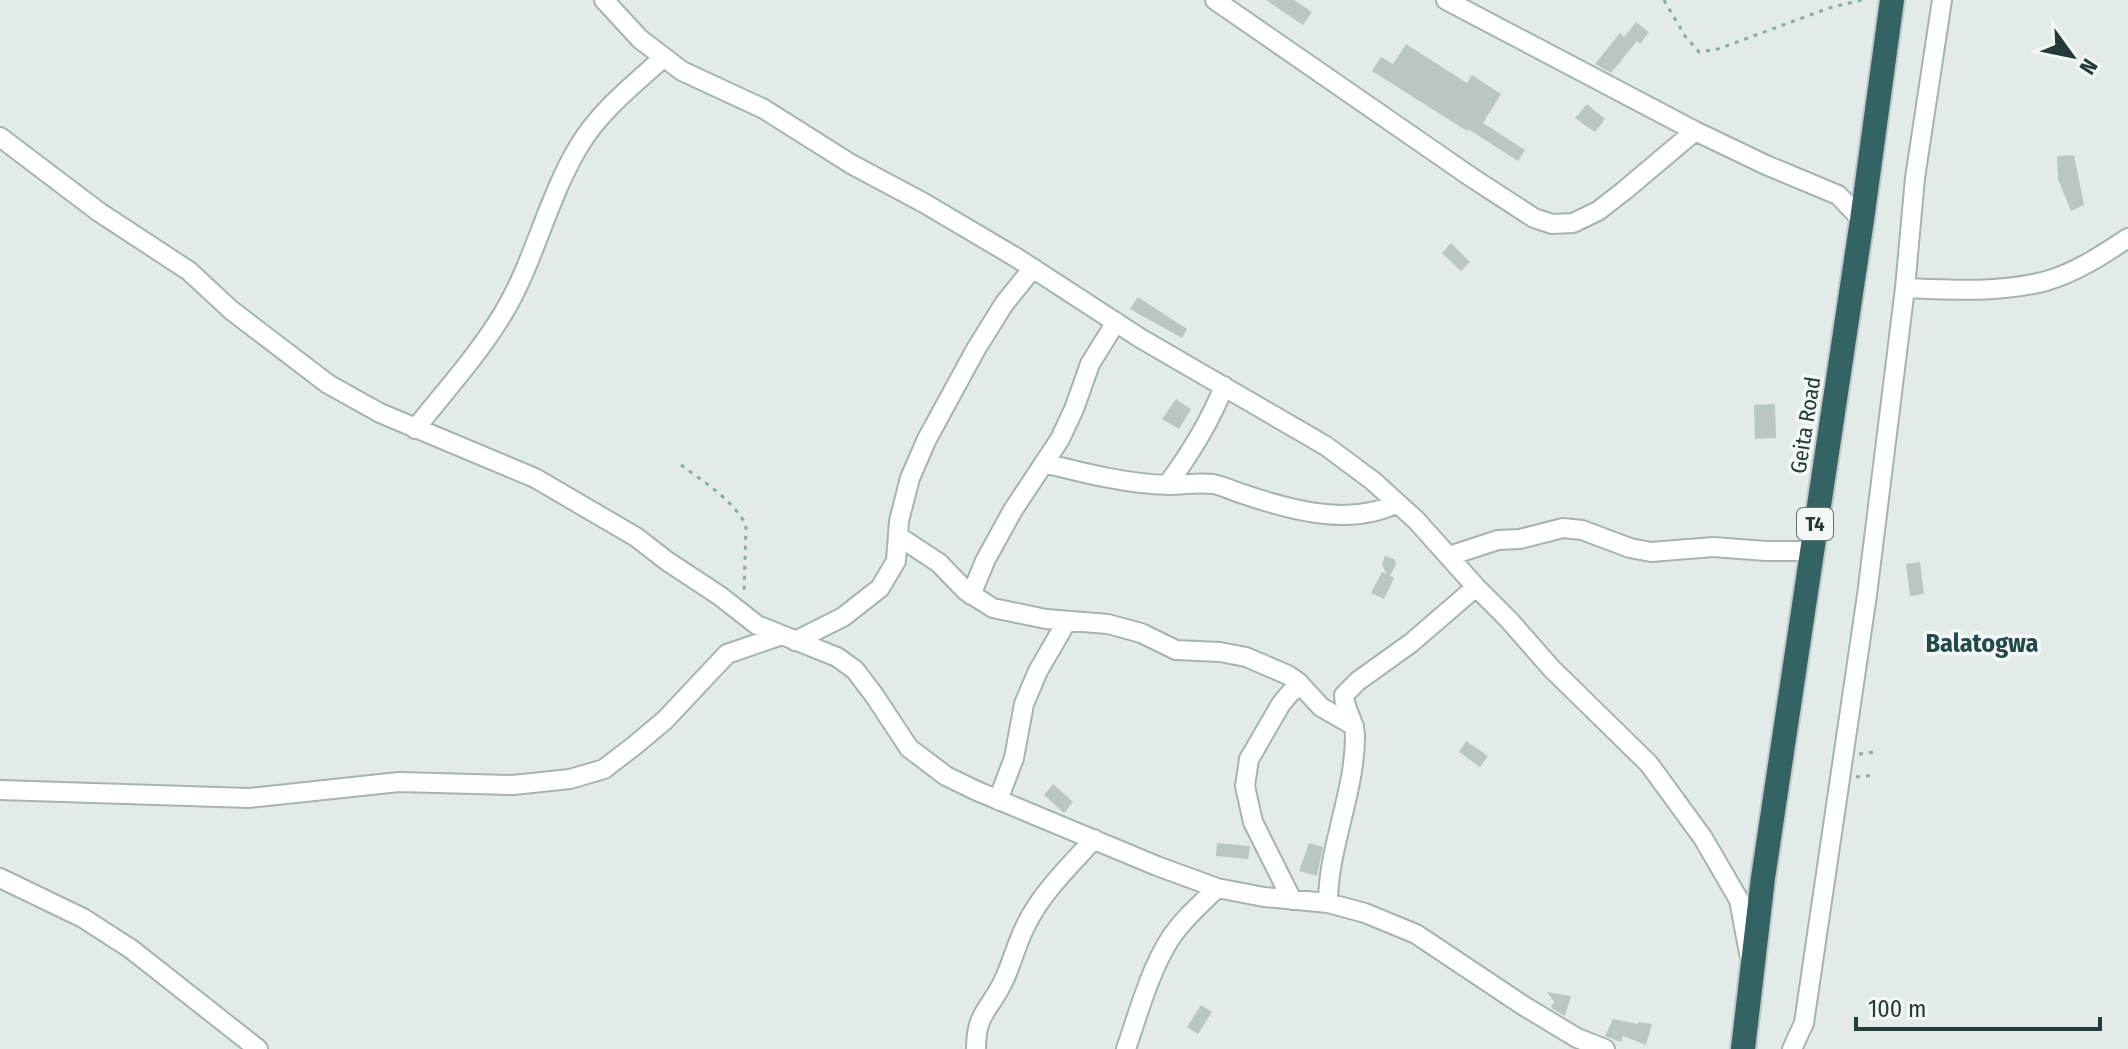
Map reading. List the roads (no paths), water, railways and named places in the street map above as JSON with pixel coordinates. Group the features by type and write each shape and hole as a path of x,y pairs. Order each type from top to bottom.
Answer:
{"highway":[{"name":"Geita Road","path":"1743,1049 1763,878 1892,0"}],"street":[{"path":"604,0 640,39 682,71 764,109 851,164 924,203 1033,268 1140,338 1326,446 1373,481 1416,520 1551,668 1649,764 1703,838 1739,900 1752,971"},
{"path":"1215,0 1471,177 1534,218 1552,224 1573,223 1598,211 1695,131"},
{"path":"1446,0 1695,131 1838,195 1862,220"},
{"path":"1792,1049 1807,1008 1867,595 1905,288 1915,178 1942,0"},
{"path":"415,429 504,312 580,144 607,109 663,58"},
{"path":"0,137 99,212 189,271 231,310 328,384 415,429 535,478 636,537 757,625 837,657 855,670 909,748 946,776 1157,866 1217,888 1328,903 1365,913 1416,934 1537,1014 1577,1038 1605,1049"},
{"path":"1905,288 1968,290 2048,281 2098,258 2128,238"},
{"path":"0,790 249,798 399,782 513,785 570,779 604,769 665,720 727,654 787,638 843,617 880,588 896,561 899,521 910,478 927,439 976,349 1004,304 1033,268"},
{"path":"971,595 1006,522 1068,423 1090,364 1116,322"},
{"path":"1167,485 1203,432 1224,386"},
{"path":"1044,463 1167,485 1202,482 1266,502 1328,514 1367,514 1397,503"},
{"path":"1449,556 1498,540 1520,539 1563,528 1582,530 1630,548 1651,552 1713,547 1807,551 1810,558"},
{"path":"898,536 939,563 971,595 993,608 1046,619 1117,626 1141,633 1176,650 1246,657 1288,675 1321,707 1354,726"},
{"path":"1328,903 1330,873 1355,748 1354,726 1344,695 1476,587"},
{"path":"998,800 1014,758 1024,704 1045,658 1067,621"},
{"path":"1292,900 1253,822 1245,786 1249,759 1285,697 1301,686"},
{"path":"976,1049 979,1020 1000,987 1026,925 1048,891 1094,839"},
{"path":"0,878 83,918 131,949 258,1049"},
{"path":"1126,1049 1154,971 1170,938 1217,888"}],"district":[{"name":"Balatogwa","path":"1982,643"}]}
